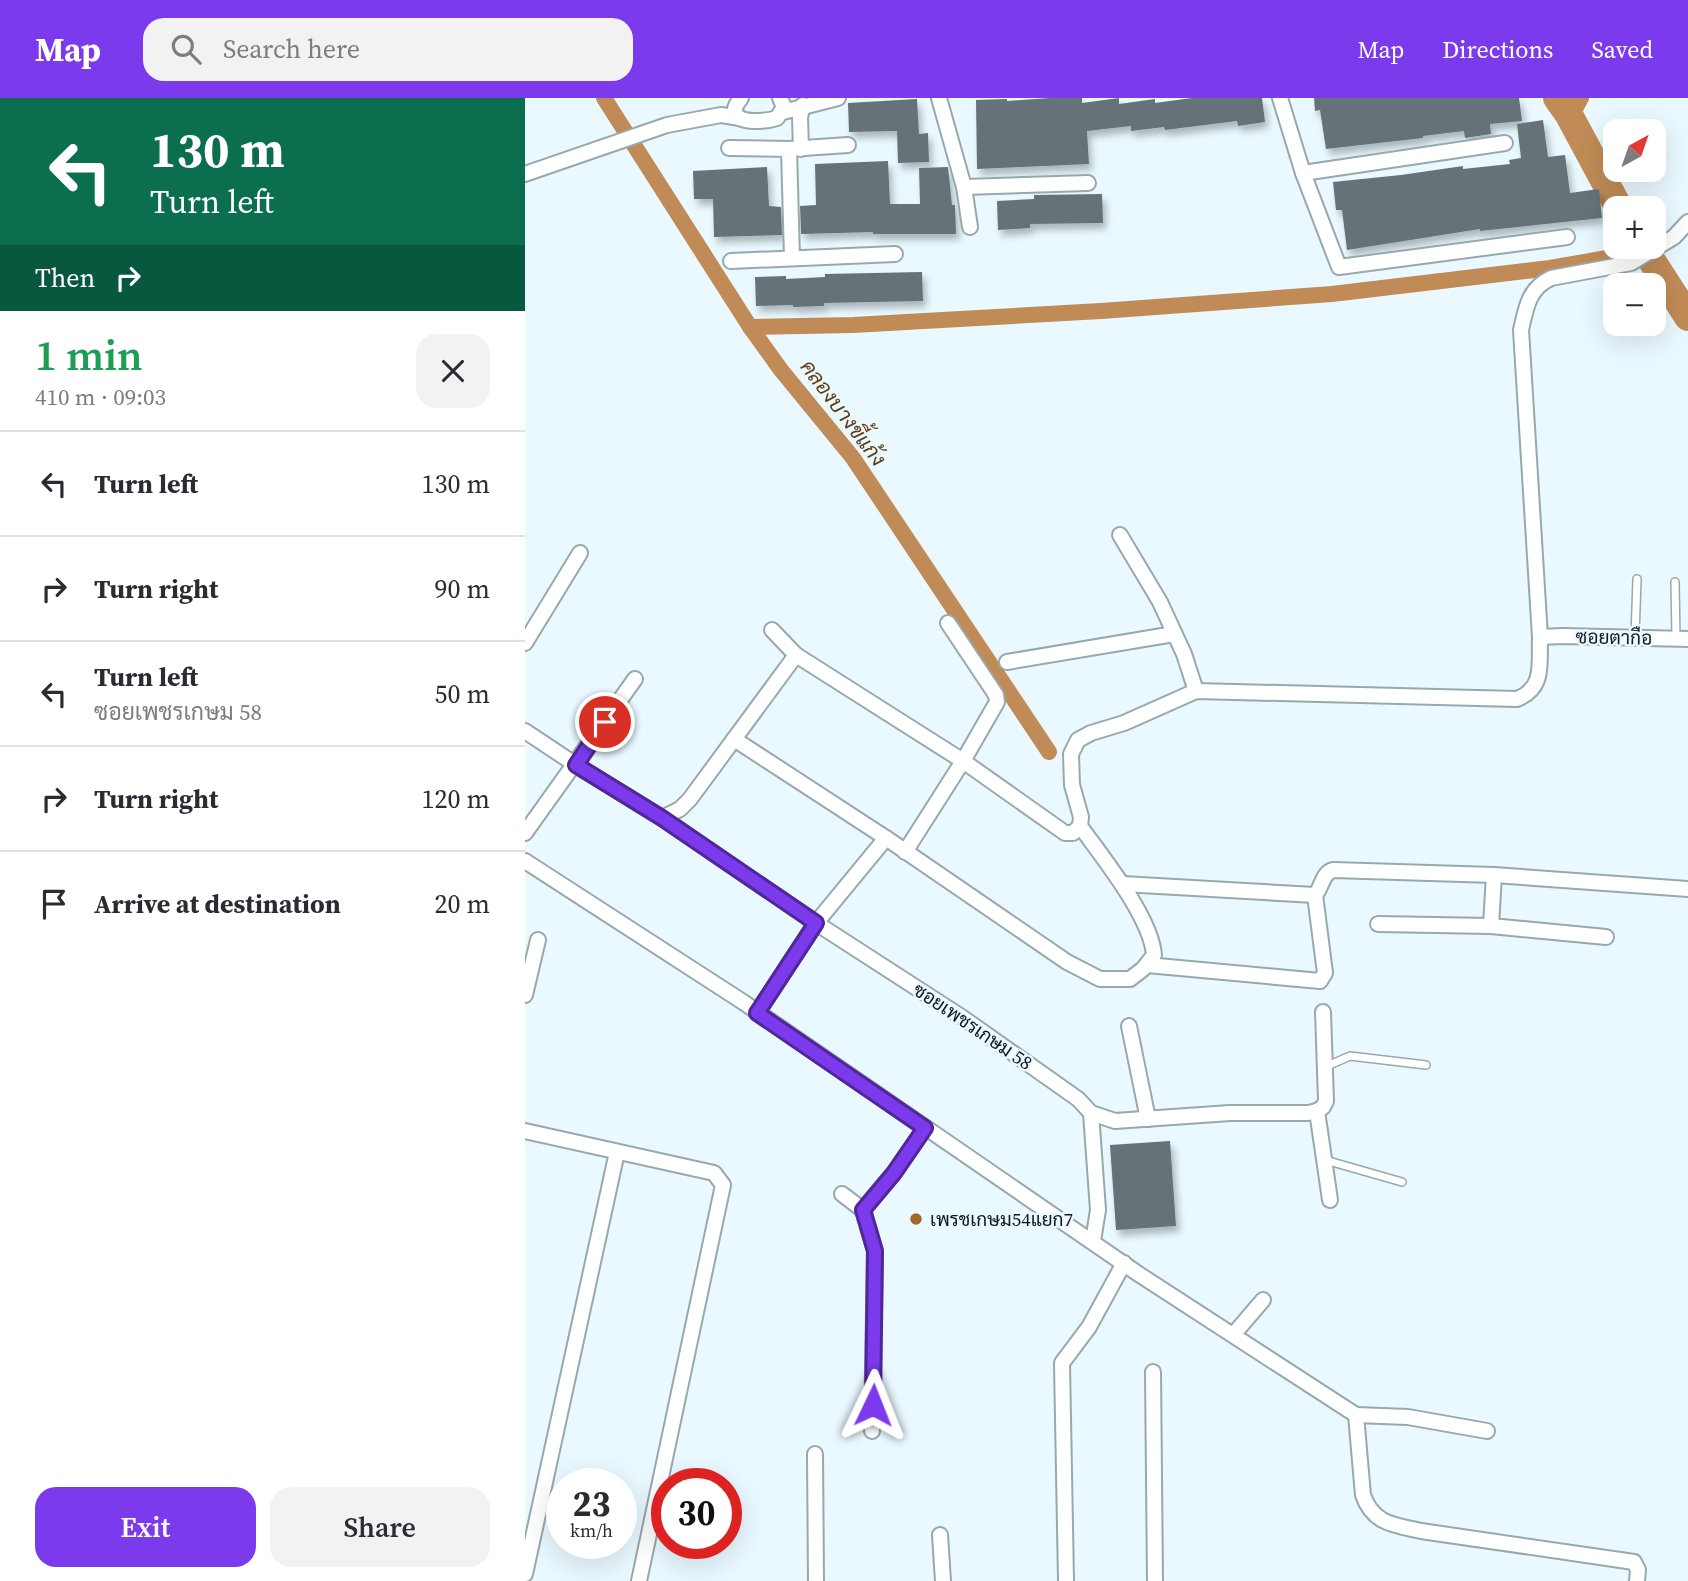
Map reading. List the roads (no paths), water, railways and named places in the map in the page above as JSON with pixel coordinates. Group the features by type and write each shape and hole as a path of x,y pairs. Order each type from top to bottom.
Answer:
{"street":[{"path":"525,173 667,125 721,115 748,122 773,120 781,103 800,106 838,98"},
{"path":"939,98 964,187 970,227"},
{"path":"1280,98 1303,173 1339,267 1567,237"},
{"path":"721,115 739,100"},
{"path":"739,100 736,110 740,118"},
{"path":"792,258 795,149 800,106"},
{"path":"1303,173 1505,144"},
{"path":"729,148 795,149 848,145"},
{"path":"964,187 1088,183"},
{"path":"772,630 796,655 963,761 1065,833 1073,833 1080,826 1081,817 1072,785 1071,754 1078,740 1196,691 1517,699 1529,694 1538,682 1540,637 1521,330 1526,306 1532,292 1541,282 1631,263 1674,237 1688,222"},
{"path":"731,261 895,254"},
{"path":"1120,535 1160,601 1196,691"},
{"path":"525,643 580,553"},
{"path":"905,852 997,702 996,695 948,623"},
{"path":"1007,662 1174,634"},
{"name":"ซอยตากือ","path":"1540,637 1682,638"},
{"path":"662,818 680,809 690,799 796,655"},
{"path":"525,833 635,679"},
{"name":"ซอยเพชรเกษม 58","path":"525,731 662,818 816,923 963,1018 1078,1099 1091,1113 1115,1121 1230,1113 1308,1114 1317,1111"},
{"path":"734,739 886,838 1067,962 1100,979 1130,979 1154,956 1153,944 1123,884 1080,826"},
{"path":"757,1013 816,923 886,838"},
{"path":"525,861 757,1013 1124,1263 1356,1415 1408,1417 1487,1431"},
{"path":"1123,884 1315,895 1326,875 1333,870 1494,875 1688,889"},
{"path":"1491,926 1494,875"},
{"path":"1147,965 1320,981 1325,974 1315,895"},
{"path":"1378,924 1491,926 1606,937"},
{"path":"525,995 538,940"},
{"path":"1323,1012 1326,1101 1317,1111 1331,1200"},
{"path":"1129,1026 1148,1119"},
{"path":"1091,1113 1098,1210 1093,1241"},
{"path":"863,1210 894,1173 925,1128"},
{"path":"525,1131 714,1173 723,1185 639,1581"},
{"path":"525,1574 617,1152"},
{"path":"842,1194 863,1210 875,1251 872,1431"},
{"path":"1066,1581 1062,1363 1089,1327 1124,1263"},
{"path":"1233,1335 1263,1300"},
{"path":"1153,1373 1154,1581"},
{"path":"1356,1415 1363,1495 1366,1506 1379,1519 1421,1531 1634,1562 1638,1570 1637,1581"},
{"path":"815,1454 816,1581"},
{"path":"940,1535 943,1581"}],"lane":[{"path":"1635,637 1637,579"},
{"path":"1675,582 1682,638"},
{"path":"1325,1067 1350,1056 1426,1065"},
{"path":"1324,1160 1402,1182"}],"waterway":[{"name":"คลองบางขี้แก้ง","path":"604,98 750,327 781,370 853,458 1049,752"},
{"path":"1557,98 1613,196"},
{"path":"1570,118 1581,98"},
{"path":"750,327 853,325 1101,311 1332,294 1550,268 1603,259"},
{"path":"1651,259 1688,317"}],"place":[{"name":"เพรชเกษม54แยก7","path":"916,1219"}]}
